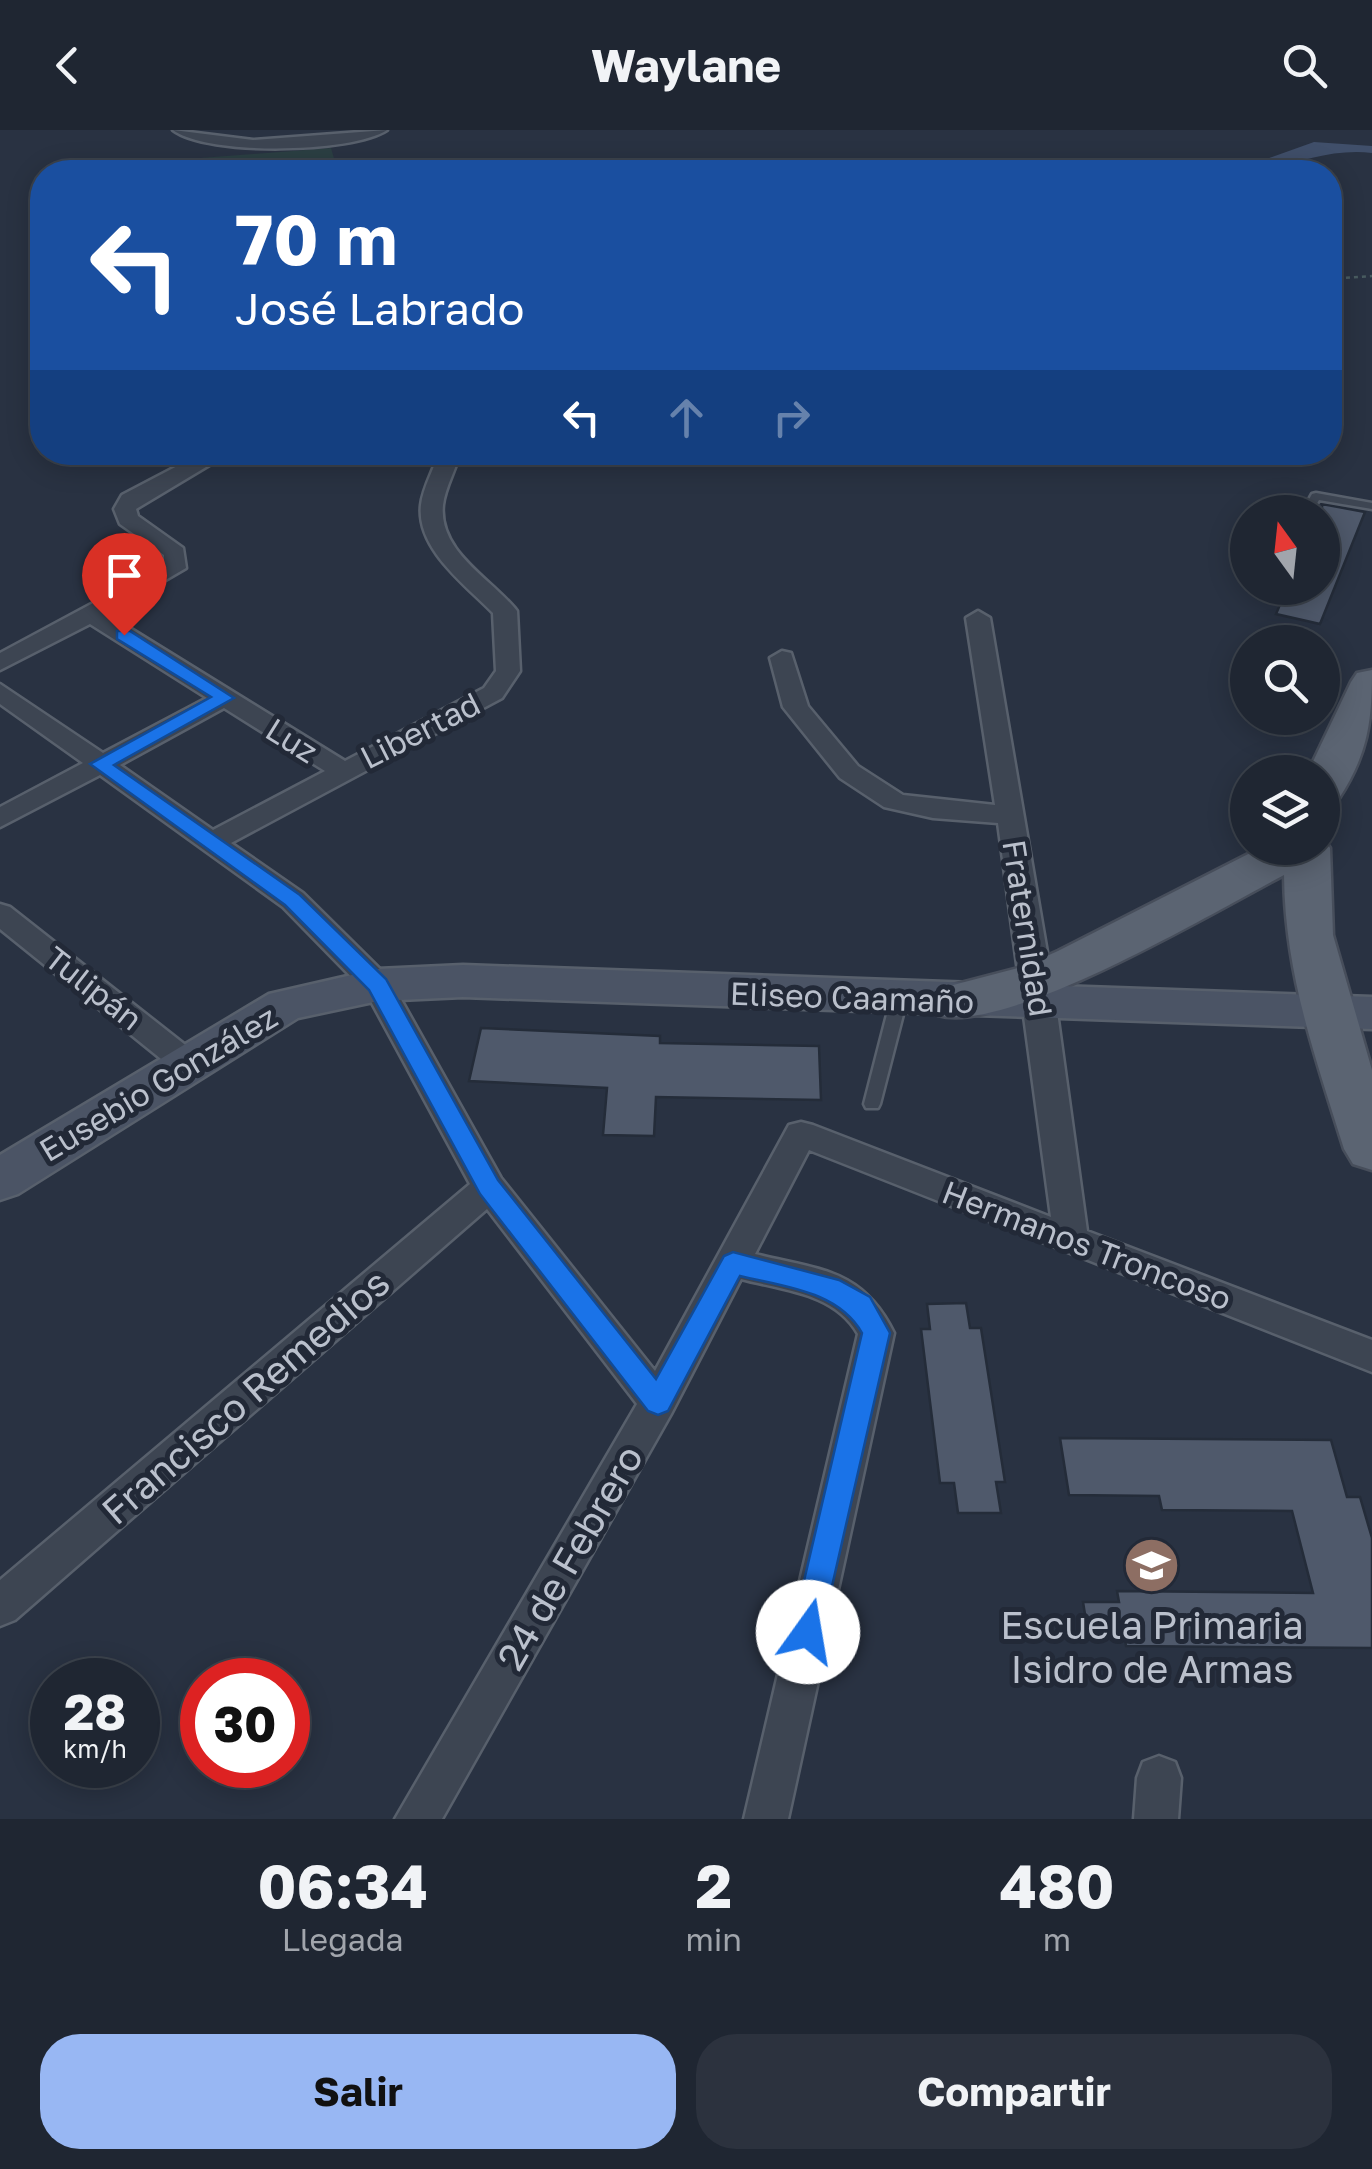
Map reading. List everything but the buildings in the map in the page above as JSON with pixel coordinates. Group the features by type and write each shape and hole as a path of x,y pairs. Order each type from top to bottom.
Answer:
{"main road":[{"path":"1338,755 1372,682"},
{"path":"1039,992 1266,865"},
{"path":"1308,865 1309,934 1349,1012 1372,1149"},
{"name":"Eliseo Caamaño","path":"378,985 463,981 956,1002"},
{"name":"Eusebio González","path":"0,1180 285,1005 378,985"},
{"path":"956,1002 1039,992 1349,1012"}],"street":[{"path":"181,130 234,142 282,143 379,130"},
{"path":"0,663 175,568 175,553 128,518 125,508 130,500 196,465"},
{"name":"Libertad","path":"211,842 341,770 493,694 508,671 505,610 441,542 432,516 432,503 445,465"},
{"name":"Luz","path":"90,614 341,770"},
{"name":"Fraternidad","path":"978,618 1039,992 1071,1238"},
{"path":"782,658 796,708 849,772 894,801 933,810 1010,815"},
{"path":"0,692 293,900 378,985 489,1187 658,1402"},
{"path":"0,818 225,698"},
{"name":"Tulipán","path":"0,914 187,1063"},
{"name":"Hermanos Troncoso","path":"801,1134 1372,1356"},
{"name":"24 de Febrero","path":"417,1819 658,1402 801,1134"},
{"name":"Francisco Remedios","path":"0,1606 489,1187"},
{"path":"733,1263 830,1288 860,1305 876,1333 766,1819"}],"lane":[{"path":"1340,500 1372,506"},
{"path":"872,1104 899,999"}],"path":[{"path":"1342,278 1372,276"}],"green space":[{"path":"331,148 334,160 174,160"}],"water":[{"path":"1314,142 1372,146 1372,153 1264,160"}],"place":[{"name":"Escuela Primaria Isidro de Armas","path":"1152,1566"}],"route":[{"path":"124,635 225,698 100,764 293,900 378,985 489,1187 658,1402 733,1263 830,1288 860,1305 876,1333 808,1632"}]}
